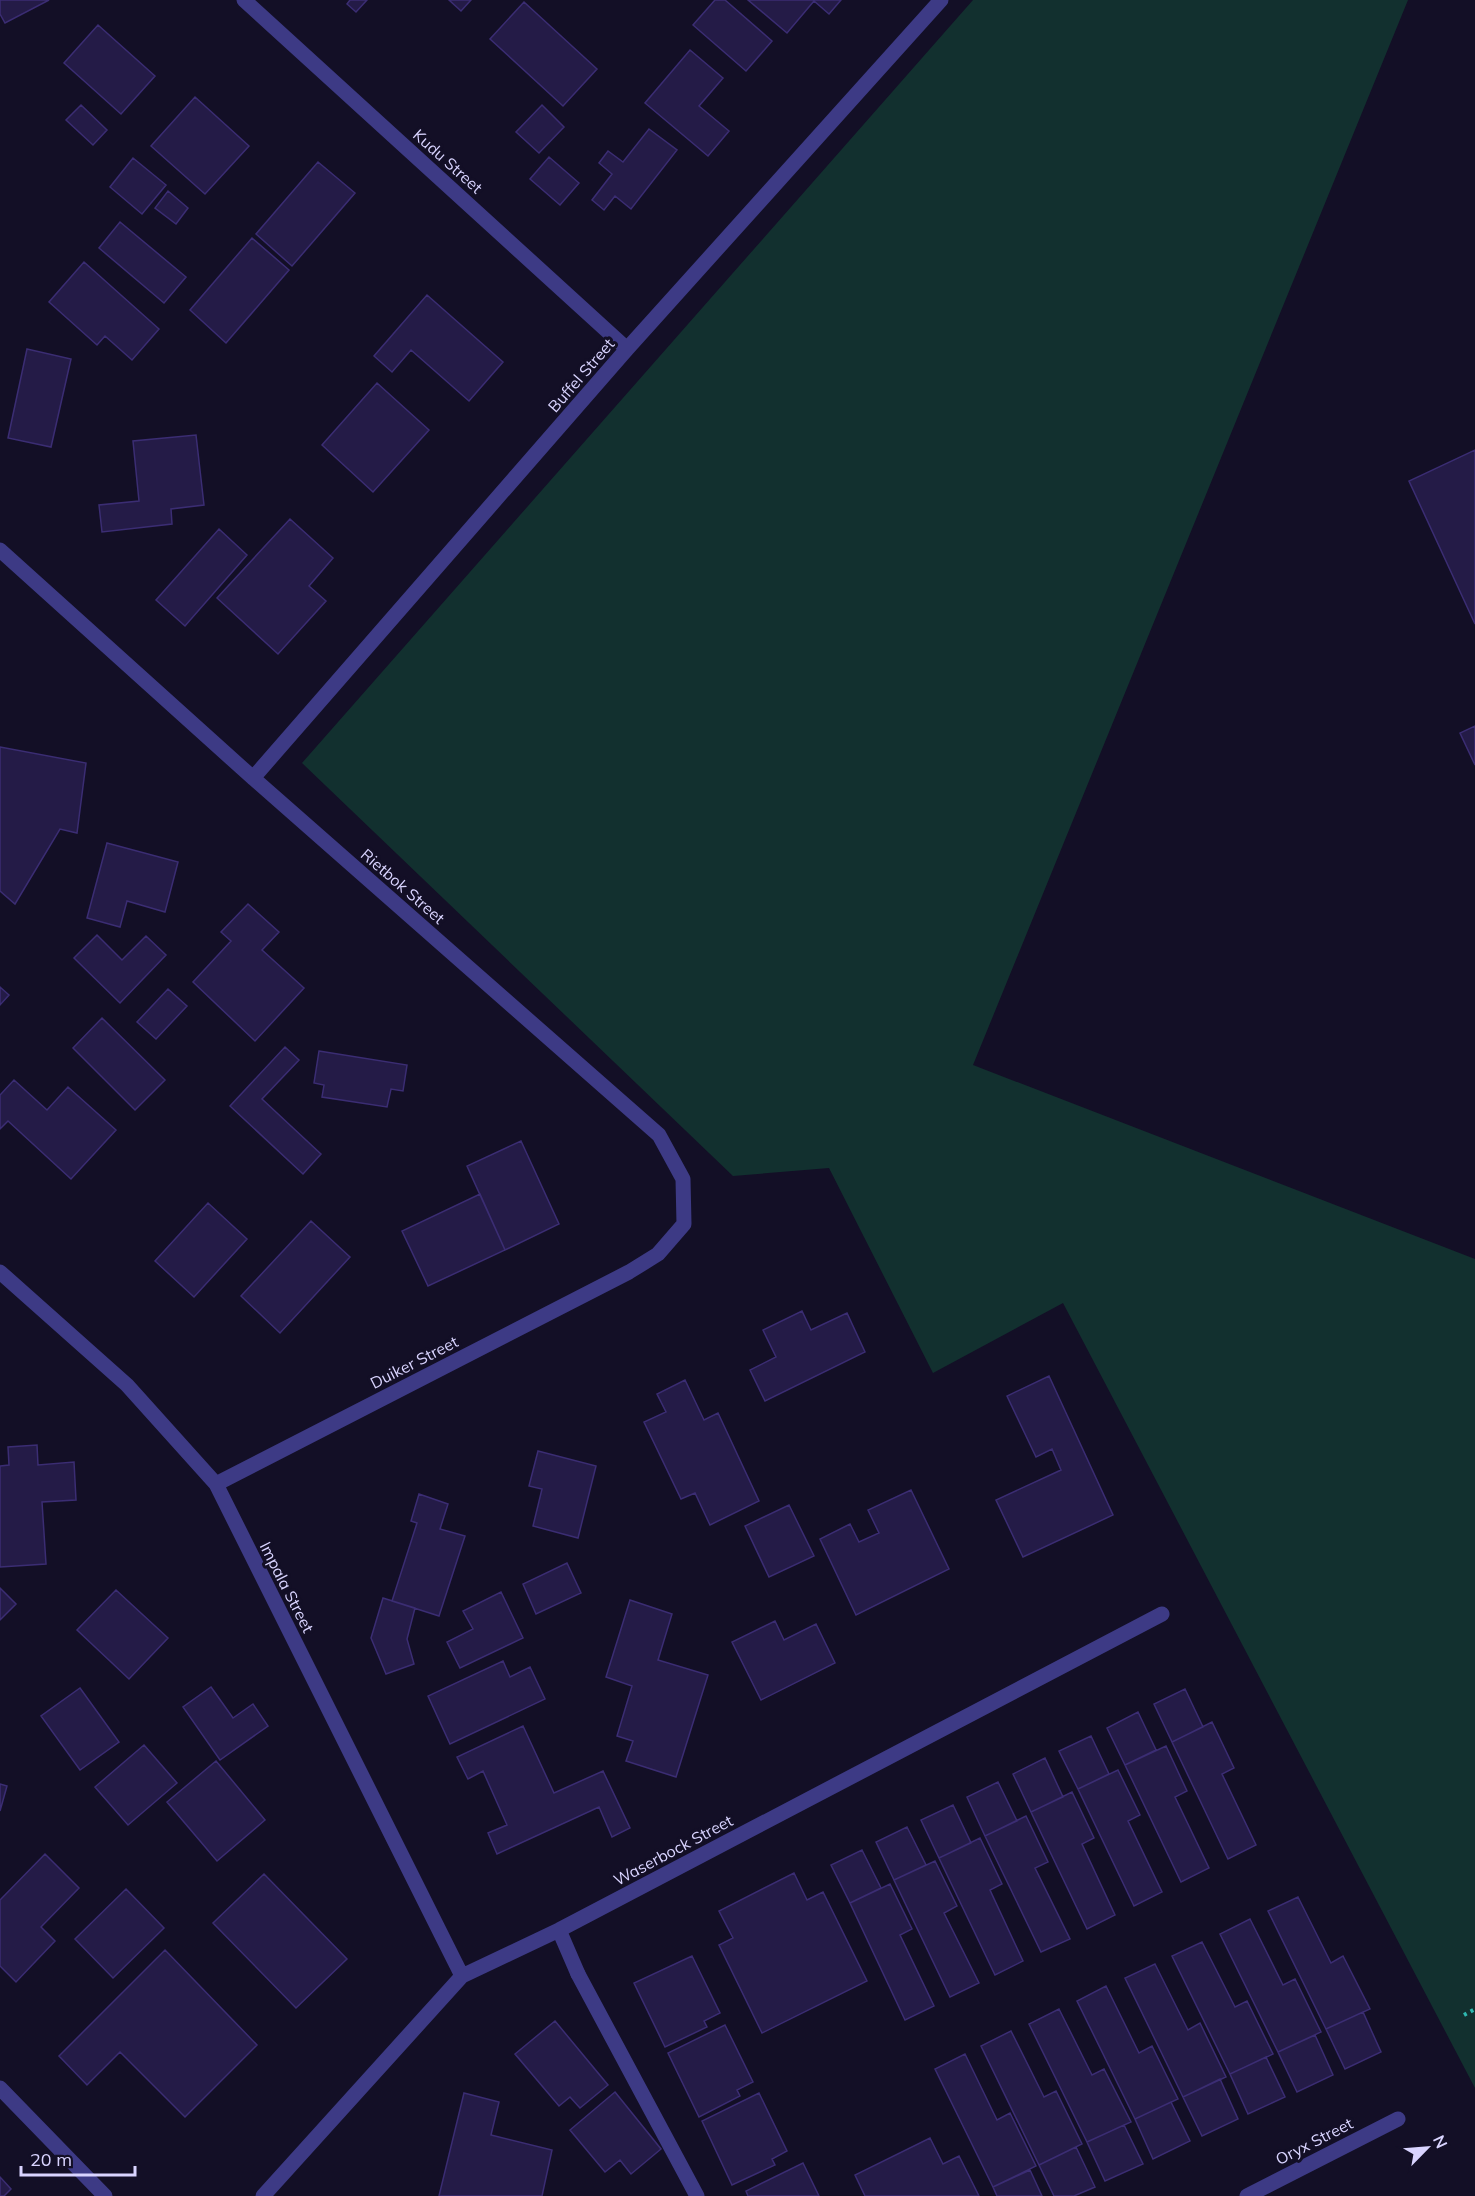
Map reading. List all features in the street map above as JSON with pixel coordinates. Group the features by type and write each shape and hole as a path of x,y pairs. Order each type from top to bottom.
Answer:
{"street":[{"name":"Kudu Street","path":"244,0 627,350"},
{"name":"Buffel Street","path":"253,778 627,350 941,0"},
{"name":"Rietbok Street","path":"0,550 253,778 659,1135 683,1179 684,1224 658,1254 629,1272"},
{"name":"Impala Street","path":"0,1272 127,1385 216,1484 462,1976"},
{"name":"Duiker Street","path":"216,1484 629,1272"},
{"name":"Waserbock Street","path":"263,2196 462,1976 558,1930 1162,1614"},
{"path":"558,1930 578,1974 697,2196"},
{"path":"0,2088 105,2196"},
{"name":"Oryx Street","path":"1247,2196 1398,2118"}],"path":[{"path":"1464,2015 1475,2009"}],"green space":[{"path":"973,0 1408,0 973,1065 1475,1259 1475,2088 1063,1303 933,1373 829,1168 733,1176 302,763"}],"building":[{"path":"0,0 49,0 5,23 0,14"},
{"path":"350,0 367,0 356,12 347,4"},
{"path":"449,0 471,0 461,11"},
{"path":"715,0 725,0 772,41 746,71 693,25"},
{"path":"748,0 841,0 829,14 814,1 787,33"},
{"path":"524,2 597,69 563,106 490,39"},
{"path":"98,25 155,76 121,114 64,63"},
{"path":"690,50 723,78 699,106 729,131 708,156 645,103"},
{"path":"195,97 249,146 205,194 151,146"},
{"path":"81,105 107,130 93,145 66,120"},
{"path":"542,105 564,127 539,153 516,132"},
{"path":"649,129 677,150 631,209 615,196 604,210 592,200 612,174 599,163 608,151 623,162"},
{"path":"549,157 579,183 560,205 530,179"},
{"path":"133,158 166,185 142,214 110,187"},
{"path":"318,162 355,193 292,266 256,234"},
{"path":"168,191 188,208 176,224 155,208"},
{"path":"120,222 186,277 164,303 99,248"},
{"path":"252,238 289,270 226,343 190,310"},
{"path":"84,262 159,329 132,360 105,336 97,345 49,302"},
{"path":"427,295 503,362 469,401 411,350 392,372 374,356"},
{"path":"27,349 71,359 51,447 8,438"},
{"path":"377,383 429,430 373,492 322,445"},
{"path":"196,435 204,505 171,509 172,524 102,532 99,505 139,501 133,441"},
{"path":"1475,450 1475,624 1409,481"},
{"path":"1475,450 1475,624 1409,481"},
{"path":"290,519 333,558 309,586 326,601 278,654 217,598"},
{"path":"219,529 247,555 185,626 156,600"},
{"path":"1475,726 1475,765 1460,733"},
{"path":"1475,726 1475,765 1460,733"},
{"path":"0,747 86,763 77,833 60,829 15,904 0,891"},
{"path":"107,843 178,862 165,912 127,901 120,927 87,918"},
{"path":"248,904 279,932 262,950 304,988 255,1041 193,982 231,941 221,932"},
{"path":"97,935 122,960 146,936 166,955 120,1003 74,958"},
{"path":"0,987 9,995 0,1005"},
{"path":"168,989 187,1006 156,1039 137,1022"},
{"path":"102,1018 165,1080 135,1110 73,1048"},
{"path":"285,1047 299,1060 262,1099 321,1154 303,1174 230,1106"},
{"path":"319,1051 407,1065 403,1091 391,1089 387,1107 322,1097 324,1085 314,1083"},
{"path":"14,1080 47,1110 68,1087 116,1130 71,1179 8,1121 0,1129 0,1095"},
{"path":"521,1141 559,1224 505,1250 467,1166"},
{"path":"480,1194 505,1250 428,1286 402,1231"},
{"path":"208,1203 247,1239 194,1297 155,1261"},
{"path":"311,1221 350,1257 280,1333 241,1296"},
{"path":"802,1311 811,1330 847,1313 865,1352 765,1401 750,1370 776,1357 763,1330"},
{"path":"1049,1376 1113,1515 1023,1557 996,1500 1061,1470 1052,1449 1036,1457 1007,1396"},
{"path":"685,1380 704,1420 718,1413 759,1501 710,1525 695,1493 681,1499 644,1422 666,1412 657,1394"},
{"path":"37,1445 38,1465 74,1462 76,1500 42,1502 46,1564 0,1567 0,1466 9,1465 8,1447"},
{"path":"538,1451 596,1466 578,1538 533,1526 542,1489 529,1486"},
{"path":"911,1490 949,1569 856,1615 820,1539 850,1524 859,1542 879,1533 868,1510"},
{"path":"419,1494 448,1504 440,1529 465,1536 439,1616 392,1601 417,1523 411,1521"},
{"path":"789,1505 814,1556 769,1577 745,1526"},
{"path":"567,1563 581,1593 536,1614 523,1584"},
{"path":"0,1588 16,1604 0,1620"},
{"path":"116,1590 168,1638 129,1679 77,1630"},
{"path":"501,1592 523,1638 460,1668 447,1642 473,1629 463,1611"},
{"path":"383,1598 415,1608 407,1639 414,1664 386,1674 371,1638"},
{"path":"630,1600 672,1614 658,1660 708,1675 676,1777 626,1761 633,1741 617,1736 632,1686 606,1677"},
{"path":"775,1621 784,1640 816,1624 835,1663 761,1700 732,1642"},
{"path":"503,1661 510,1677 530,1667 545,1699 450,1744 428,1696"},
{"path":"211,1687 233,1718 253,1704 268,1726 220,1760 183,1707"},
{"path":"80,1688 119,1742 80,1770 41,1716"},
{"path":"1185,1689 1203,1727 1172,1742 1154,1704"},
{"path":"1138,1712 1156,1750 1125,1765 1107,1728"},
{"path":"1212,1722 1234,1768 1222,1774 1256,1845 1228,1859 1172,1742"},
{"path":"523,1726 554,1793 603,1771 630,1828 612,1837 599,1807 497,1854 488,1833 507,1825 483,1771 468,1779 457,1757"},
{"path":"1091,1736 1109,1774 1078,1789 1059,1751"},
{"path":"144,1745 177,1783 128,1825 95,1787"},
{"path":"1166,1746 1187,1791 1175,1797 1209,1868 1181,1882 1125,1765"},
{"path":"1045,1758 1063,1797 1031,1812 1013,1774"},
{"path":"216,1761 265,1820 217,1861 167,1802"},
{"path":"1118,1770 1140,1815 1128,1821 1162,1892 1134,1906 1078,1789"},
{"path":"998,1782 1017,1821 985,1836 967,1797"},
{"path":"0,1784 7,1786 0,1811"},
{"path":"1072,1792 1094,1838 1082,1844 1115,1915 1087,1929 1031,1812"},
{"path":"953,1805 971,1843 939,1858 921,1820"},
{"path":"1026,1816 1048,1862 1035,1868 1070,1939 1041,1952 985,1836"},
{"path":"907,1827 926,1865 894,1880 876,1842"},
{"path":"980,1838 1002,1884 990,1890 1023,1961 995,1975 939,1858"},
{"path":"862,1850 881,1888 850,1903 831,1865"},
{"path":"45,1854 79,1888 41,1927 55,1941 16,1982 0,1966 0,1900"},
{"path":"935,1861 957,1906 944,1913 979,1983 950,1997 894,1880"},
{"path":"794,1873 807,1900 823,1892 867,1981 762,2033 719,1945 733,1938 719,1911"},
{"path":"264,1874 347,1959 296,2008 213,1923"},
{"path":"890,1884 912,1929 900,1935 934,2006 905,2020 850,1903"},
{"path":"126,1889 164,1928 113,1978 75,1939"},
{"path":"1298,1897 1331,1963 1343,1956 1370,2009 1326,2029 1268,1911"},
{"path":"1250,1919 1283,1985 1295,1979 1321,2032 1278,2052 1220,1934"},
{"path":"1202,1942 1235,2007 1247,2001 1273,2054 1230,2074 1172,1956"},
{"path":"165,1950 257,2045 185,2117 120,2052 87,2085 59,2056"},
{"path":"692,1956 720,2013 704,2021 707,2027 665,2047 634,1983"},
{"path":"1155,1964 1188,2030 1200,2023 1226,2077 1183,2097 1125,1978"},
{"path":"1106,1986 1139,2053 1152,2046 1178,2099 1135,2119 1077,2001"},
{"path":"1059,2009 1092,2075 1104,2069 1131,2122 1087,2142 1029,2024"},
{"path":"1363,2012 1381,2052 1345,2069 1326,2029"},
{"path":"555,2021 608,2085 580,2108 570,2097 559,2106 515,2054"},
{"path":"725,2025 753,2082 737,2090 740,2096 699,2117 668,2053"},
{"path":"1011,2031 1044,2097 1056,2091 1082,2144 1039,2165 981,2046"},
{"path":"1315,2035 1333,2075 1297,2092 1278,2052"},
{"path":"965,2054 997,2120 1010,2113 1036,2166 993,2187 935,2069"},
{"path":"1266,2057 1285,2097 1248,2114 1230,2074"},
{"path":"1220,2079 1238,2119 1202,2136 1183,2097"},
{"path":"615,2092 661,2149 631,2174 620,2160 605,2172 570,2130"},
{"path":"464,2093 499,2102 491,2135 552,2150 542,2196 439,2196"},
{"path":"759,2093 787,2151 772,2159 775,2165 732,2185 702,2121"},
{"path":"1171,2102 1190,2141 1153,2159 1135,2119"},
{"path":"1124,2125 1143,2164 1105,2181 1087,2142"},
{"path":"930,2138 943,2164 959,2156 979,2196 865,2196 855,2175"},
{"path":"1076,2147 1095,2187 1074,2196 1054,2196 1039,2165"},
{"path":"803,2163 819,2196 748,2196 746,2191"},
{"path":"1030,2170 1042,2196 997,2196 993,2187"},
{"path":"0,2177 11,2189 4,2196 0,2196"}]}
